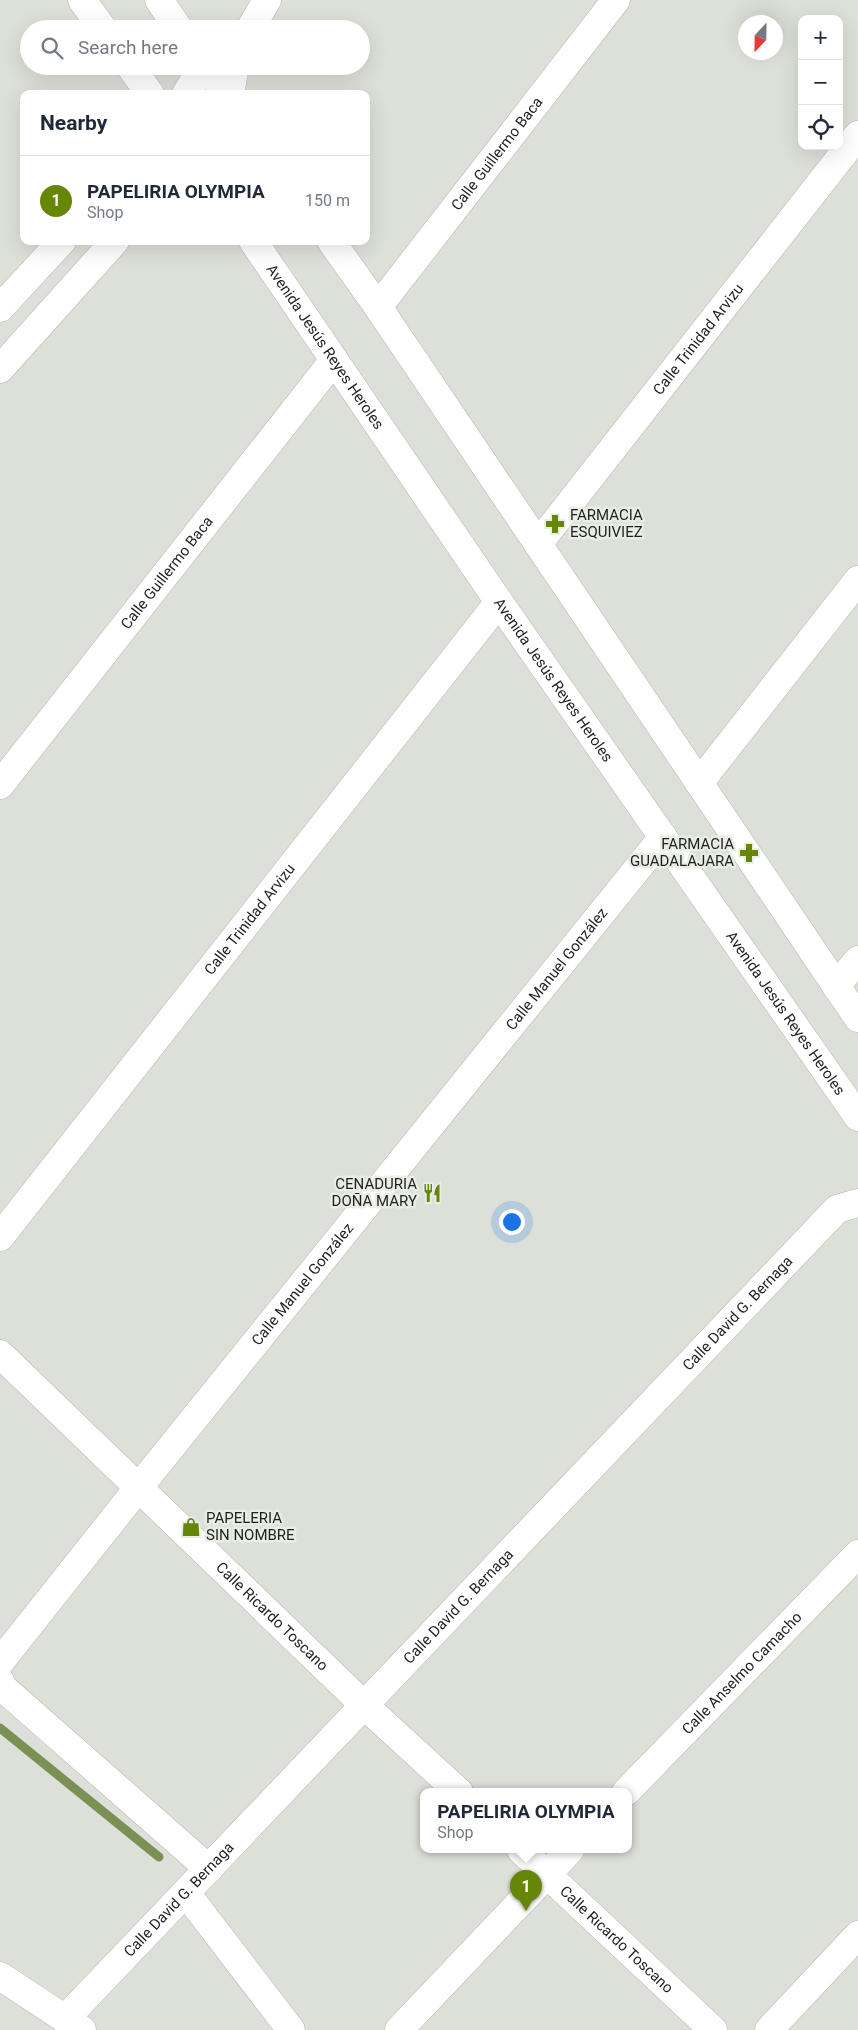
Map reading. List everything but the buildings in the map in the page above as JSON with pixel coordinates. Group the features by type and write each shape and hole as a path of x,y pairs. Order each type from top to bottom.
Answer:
{"street":[{"path":"82,0 96,20"},
{"path":"158,0 172,20"},
{"path":"255,20 267,0"},
{"name":"Calle Guillermo Baca","path":"378,307 616,0"},
{"path":"136,75 147,90"},
{"path":"189,90 198,75"},
{"path":"211,75 223,90"},
{"path":"231,90 233,75"},
{"name":"Calle Trinidad Arvizu","path":"538,544 858,135"},
{"path":"0,308 58,245"},
{"path":"0,369 111,245"},
{"name":"Avenida Jesús Reyes Heroles","path":"256,245 498,602 858,1117"},
{"path":"334,245 378,307 858,1018"},
{"name":"Calle Guillermo Baca","path":"0,786 334,360"},
{"path":"699,783 858,580"},
{"name":"Calle Trinidad Arvizu","path":"0,1237 498,602"},
{"name":"Calle Manuel González","path":"0,1662 663,837"},
{"path":"836,986 858,960"},
{"name":"Calle David G. Bernaga","path":"73,2024 208,1869 837,1209 858,1203"},
{"name":"Calle Ricardo Toscano","path":"0,1354 364,1706 454,1788"},
{"name":"Calle Anselmo Camacho","path":"630,1788 858,1554"},
{"path":"0,1681 2,1687 208,1869"},
{"name":"Calle Ricardo Toscano","path":"525,1853 713,2030"},
{"path":"399,2030 567,1853"},
{"path":"186,1893 291,2030"},
{"path":"769,2030 858,1935"},
{"path":"0,1976 73,2024"}],"waterway":[{"path":"0,1728 159,1857"}],"place":[{"name":"FARMACIA ESQUIVIEZ","path":"555,524"},
{"name":"FARMACIA GUADALAJARA","path":"749,853"},
{"name":"CENADURIA DOÑA MARY","path":"432,1193"},
{"name":"PAPELERIA SIN NOMBRE","path":"191,1527"},
{"name":"PAPELIRIA OLYMPIA","path":"526,1911"}]}
